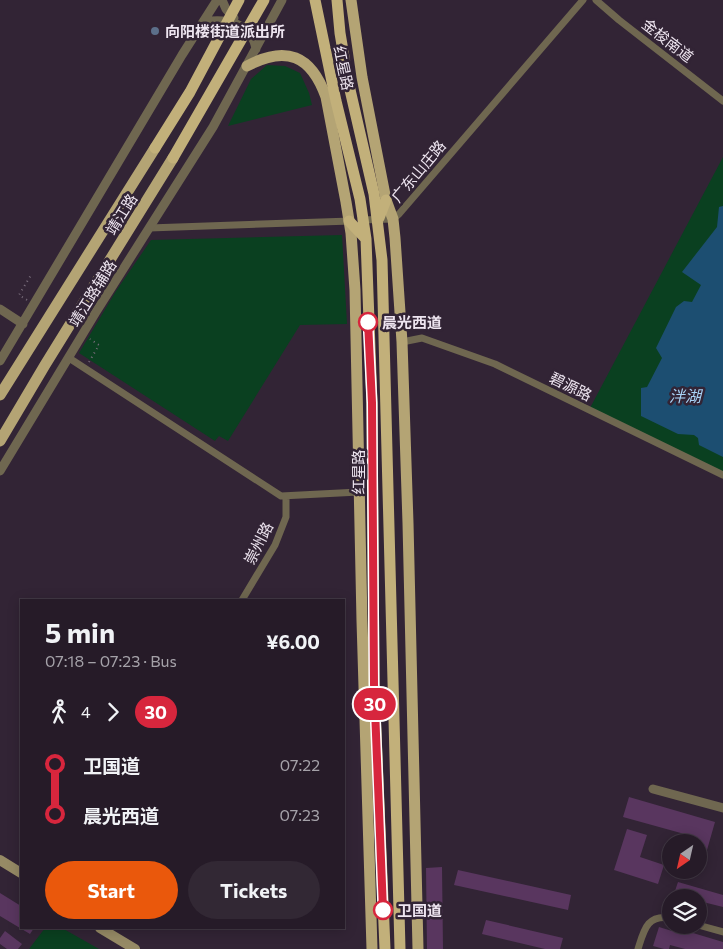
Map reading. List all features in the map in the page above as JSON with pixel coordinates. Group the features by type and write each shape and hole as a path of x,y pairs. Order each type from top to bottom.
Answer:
{"highway":[{"name":"靖江路","path":"155,148 190,92 239,0"},
{"name":"靖江路","path":"173,158 264,0"},
{"name":"红星路","path":"315,0 336,102 360,199 366,239 372,403 374,694 385,949"},
{"name":"红星路","path":"338,0 340,32 348,81 374,194 382,260 400,949"},
{"path":"378,219 386,200"},
{"path":"349,221 366,239"}],"main road":[{"path":"350,0 362,77 395,238 402,342 408,523 418,949"},
{"path":"247,66 262,58 274,55 287,55 300,60 318,77 330,113 349,221 354,290 372,949"},
{"name":"靖江路","path":"0,395 155,148"},
{"name":"靖江路","path":"0,441 173,158"},
{"path":"0,860 20,872"},
{"path":"0,866 20,878"},
{"path":"102,929 135,949"},
{"path":"111,929 144,949"}],"street":[{"path":"0,361 132,138 217,0"},
{"path":"222,0 226,10 236,20 257,28 269,24"},
{"name":"靖江路辅路","path":"0,471 212,127 282,0"},
{"name":"广东山庄路","path":"149,228 392,219 399,214 583,0"},
{"name":"金梭南道","path":"596,0 723,101"},
{"path":"204,22 222,19 235,23 252,35 256,49"},
{"path":"318,77 333,86"},
{"path":"330,113 336,102"},
{"path":"0,309 23,324"},
{"name":"碧源路","path":"402,342 422,338 495,364 723,475"},
{"path":"69,358 281,496 359,492"},
{"name":"崇州路","path":"243,599 275,545 286,518 286,496"},
{"path":"653,789 723,808"},
{"path":"638,949 645,927 652,920 662,917"},
{"path":"707,928 723,932"}],"path":[{"path":"19,294 31,275"},
{"path":"85,368 99,345"}],"green space":[{"path":"267,65 285,66 300,73 312,105 228,126 251,79"},
{"path":"723,157 723,472 590,408"},
{"path":"342,235 347,324 300,325 228,441 219,436 215,441 79,353 116,291 151,240"},
{"path":"44,929 64,929 99,949 29,949"}],"water":[{"name":"泮湖","path":"723,206 723,457 699,445 698,438 694,435 678,434 641,416 641,388 647,387 662,358 656,348 676,307 684,301 692,302 701,285 682,272 717,227 719,207"}],"building":[{"path":"629,797 715,822 708,846 708,834 684,834 623,817"},
{"path":"627,829 647,835 640,857 662,864 658,884 614,870"},
{"path":"442,867 443,949 427,949 426,868"},
{"path":"458,870 571,895 568,910 454,885"},
{"path":"678,882 702,889 676,889"},
{"path":"707,890 723,895 723,907 707,903"},
{"path":"0,893 20,905 20,928 0,916"},
{"path":"486,920 563,938 560,949 545,949 482,934"},
{"path":"659,927 662,928 662,934 696,934 723,942 723,949 685,949 670,945 669,949 664,949 653,946"},
{"path":"22,929 33,929 30,934"},
{"path":"5,931 22,944 18,949 7,949 0,944 0,938"}],"bus line":[{"name":"30","path":"368,322 372,403 374,684 383,910"}],"place":[{"name":"向阳楼街道派出所","path":"155,31"},
{"name":"晨光西道","path":"368,322"},
{"name":"卫国道","path":"383,910"}]}
